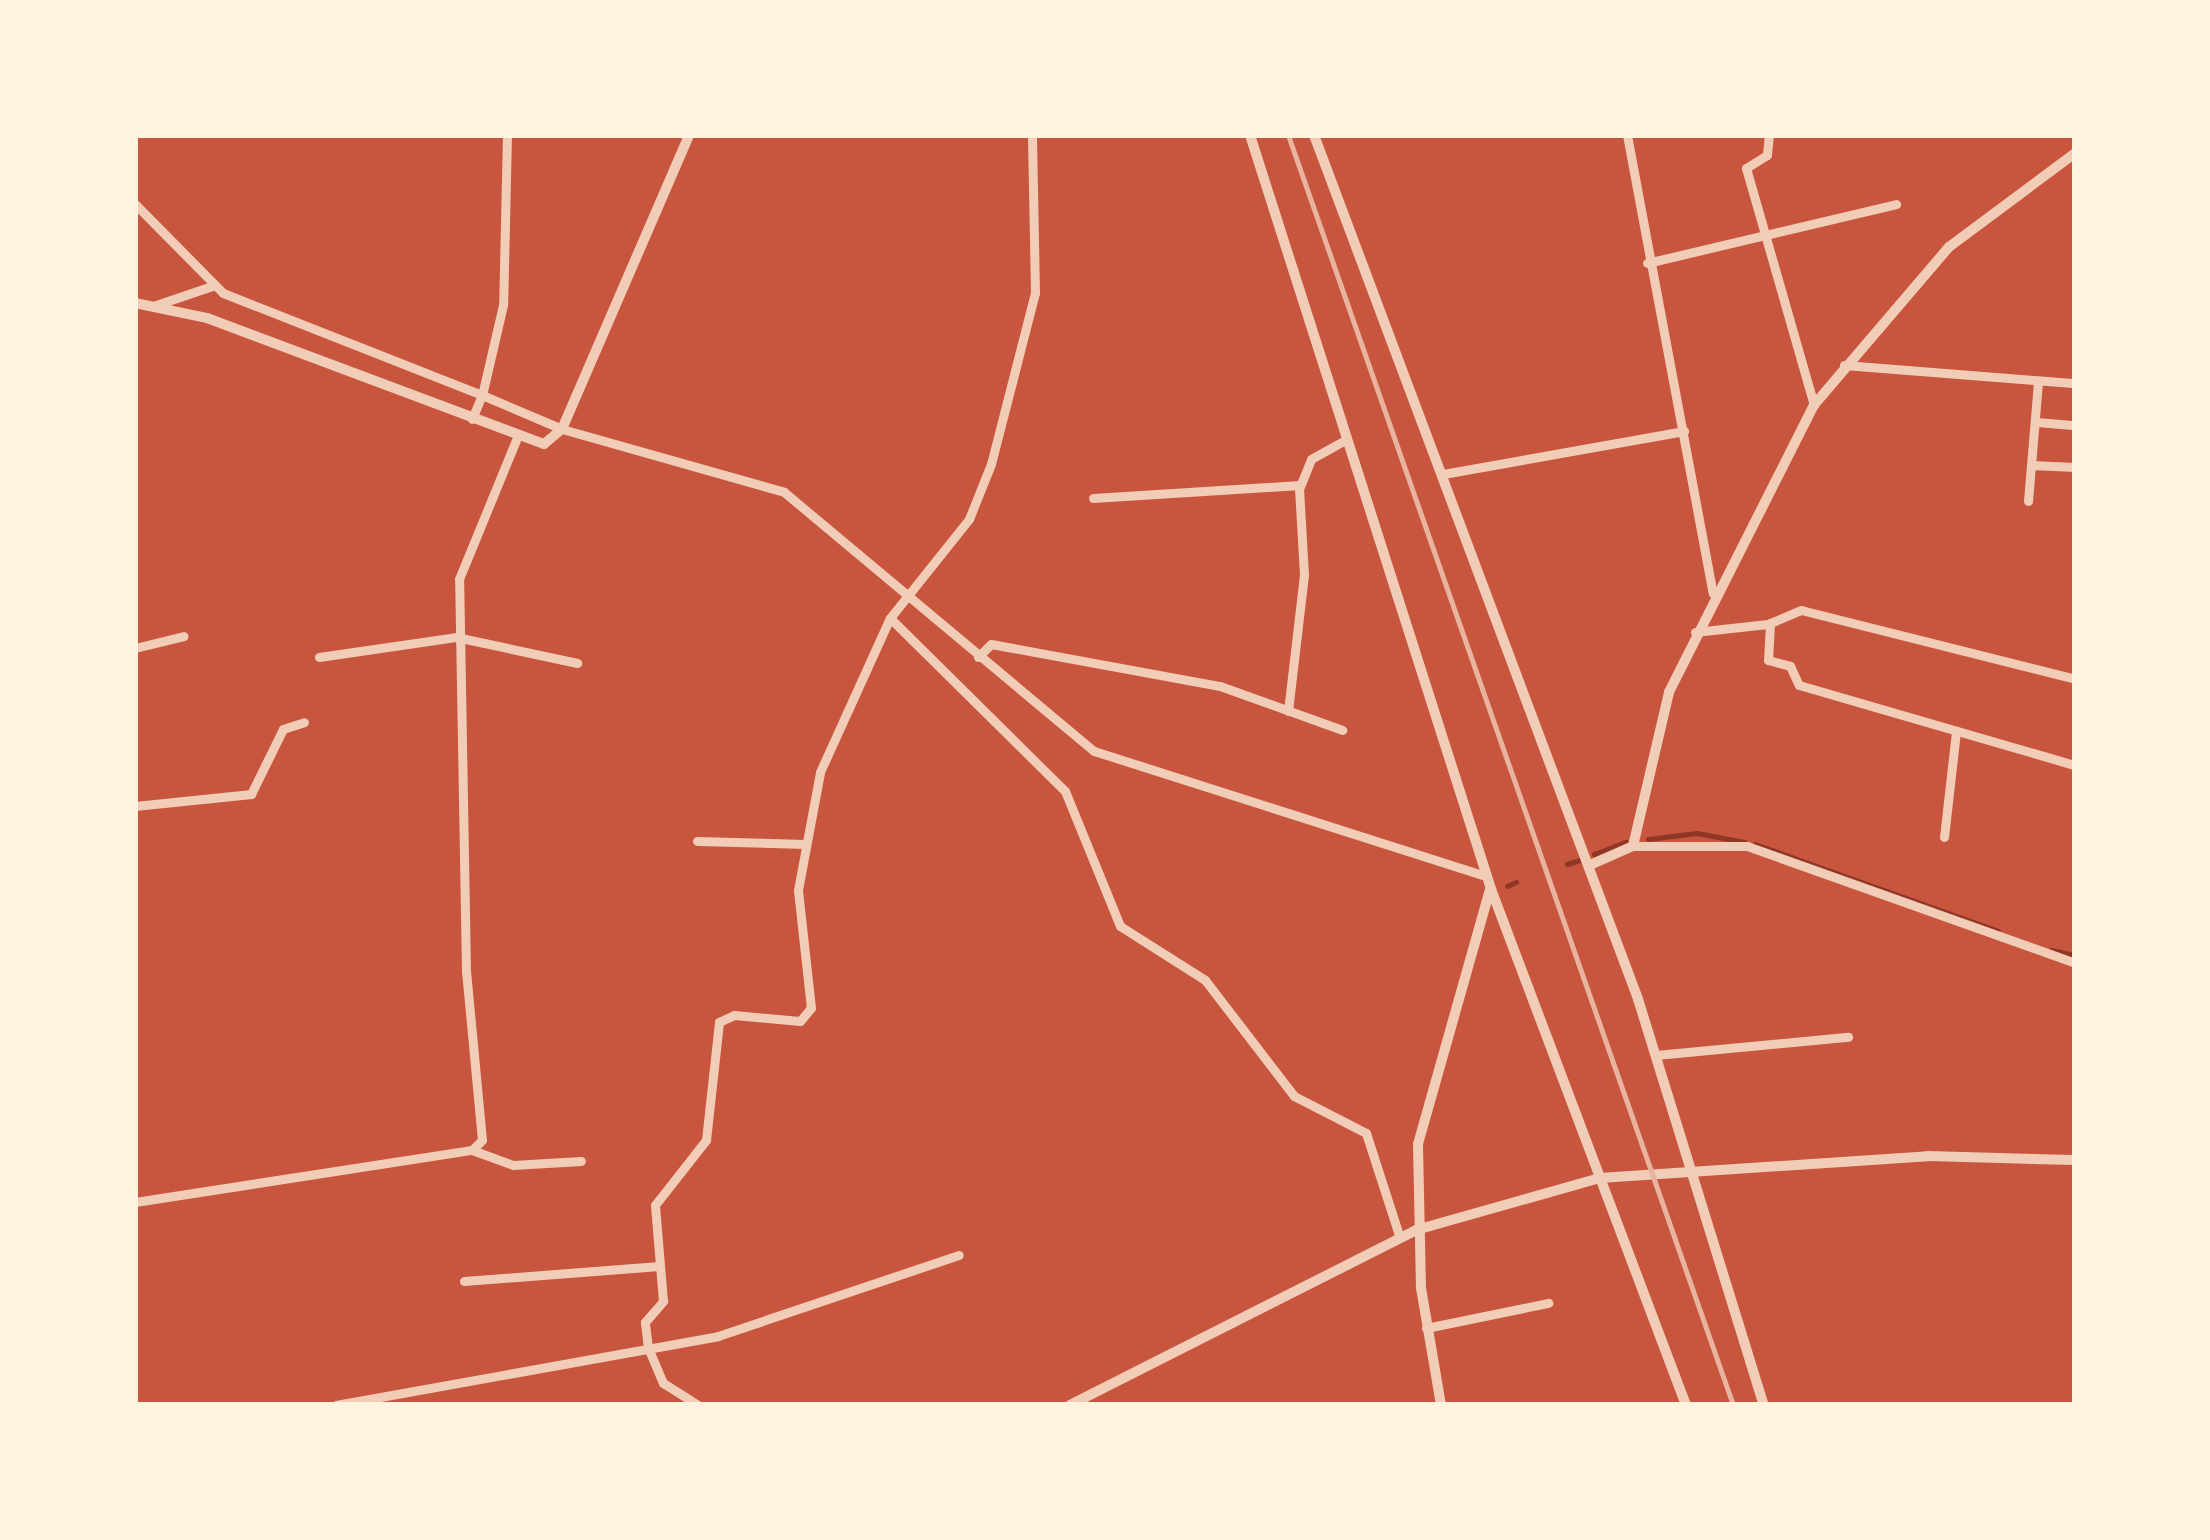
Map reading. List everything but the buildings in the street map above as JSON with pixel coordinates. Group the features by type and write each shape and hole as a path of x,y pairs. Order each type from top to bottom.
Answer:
{"street":[{"path":"472,420 504,305 507,135"},
{"path":"135,302 156,306 472,420 516,440 544,444 562,429 689,135"},
{"path":"698,1405 663,1383 648,1348 645,1322 662,1308 655,1204 706,1140 720,1022 734,1015 800,1021 812,1008 798,903 806,844 829,747 890,618 969,519 1018,369 1038,246 1032,135"},
{"path":"1250,135 1490,889 1686,1405"},
{"path":"1314,135 1590,865 1656,1055 1688,1170 1764,1405"},
{"path":"1627,135 1647,263 1684,432 1713,594"},
{"path":"1769,135 1768,155 1746,166 1814,404"},
{"path":"1634,846 1669,692 1713,594 1814,404 1843,365 1948,248 2075,153"},
{"path":"135,204 214,285 562,429 784,492 1068,734 1124,765 1486,876"},
{"path":"1647,263 1896,204"},
{"path":"156,306 214,285"},
{"path":"1843,365 2075,383"},
{"path":"2028,501 2038,382"},
{"path":"2037,422 2075,424"},
{"path":"1443,474 1684,432"},
{"path":"1288,711 1304,575 1300,484 1311,460 1347,439"},
{"path":"472,1150 482,1129 466,972 456,637 461,563 516,440"},
{"path":"2032,464 2075,467"},
{"path":"1093,498 1300,484"},
{"path":"1695,632 1770,624 1801,610 2075,679"},
{"path":"890,618 1065,791 1120,926 1205,980 1294,1096 1366,1133 1400,1238"},
{"path":"1770,624 1768,660 1792,668 1799,685 2075,766"},
{"path":"135,648 184,636"},
{"path":"320,657 456,637 576,663"},
{"path":"978,657 991,644 1220,686 1342,730"},
{"path":"135,806 252,794 283,729 304,722"},
{"path":"1944,837 1956,731"},
{"path":"697,841 806,844"},
{"path":"1590,865 1634,846 1747,846 2075,963"},
{"path":"1441,1405 1426,1328 1416,1230 1422,1116 1490,889"},
{"path":"1656,1055 1848,1037"},
{"path":"135,1202 472,1150 513,1165 580,1162"},
{"path":"1070,1405 1416,1230 1600,1178 1928,1156 2075,1160"},
{"path":"336,1405 648,1348 786,1318 861,1281 959,1255"},
{"path":"464,1281 659,1266"},
{"path":"1426,1328 1548,1303"}],"waterway":[{"path":"1648,839 1697,833 1744,842"},
{"path":"1594,854 1626,842"},
{"path":"1755,844 1998,931"},
{"path":"1567,864 1580,860"},
{"path":"1507,886 1516,882"},
{"path":"2051,950 2075,955"}],"railway":[{"path":"1288,135 1733,1405"}]}
